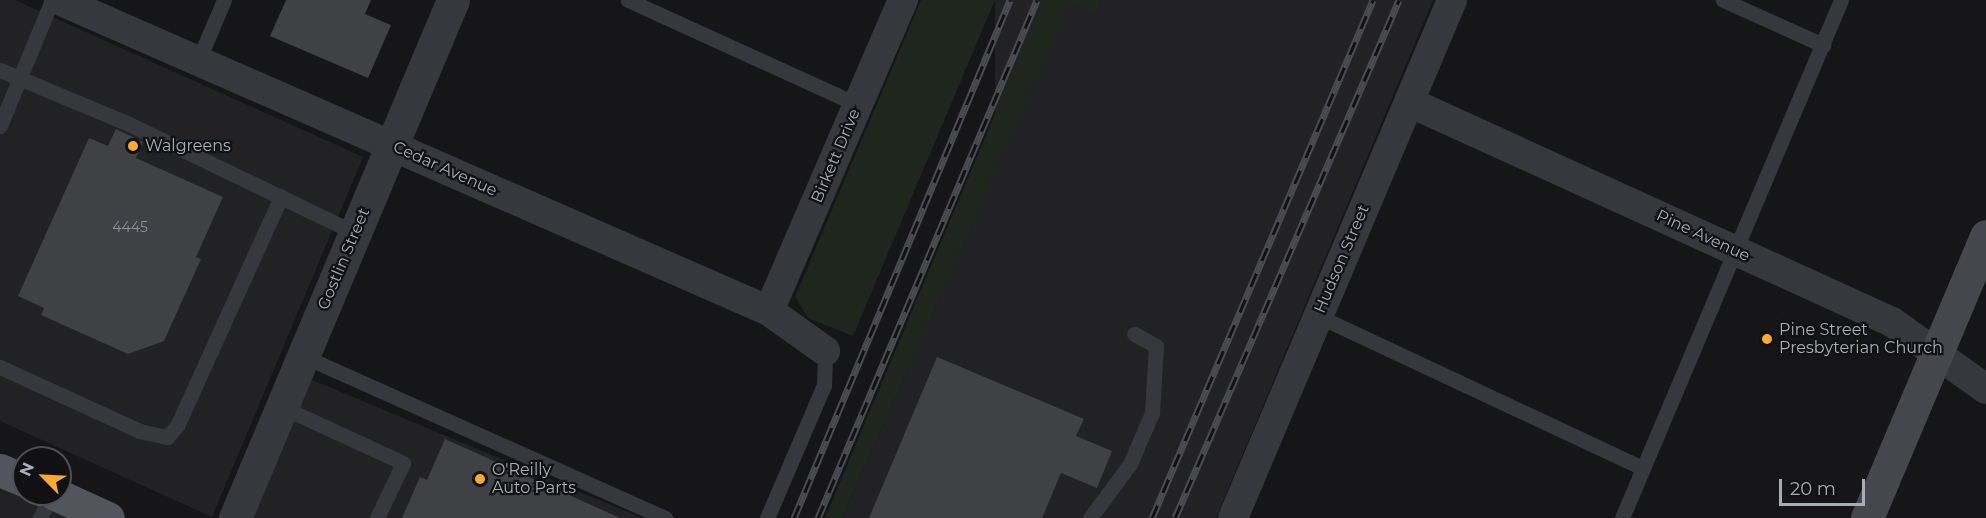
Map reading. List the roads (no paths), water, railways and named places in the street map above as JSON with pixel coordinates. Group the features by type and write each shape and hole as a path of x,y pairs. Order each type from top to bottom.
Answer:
{"main road":[{"path":"1867,518 1986,236"},
{"path":"72,502 108,518"}],"street":[{"name":"Cedar Avenue","path":"59,0 769,311 825,351"},
{"name":"Gostlin Street","path":"235,518 453,0"},
{"name":"Birkett Drive","path":"769,311 903,0"},
{"name":"Hudson Street","path":"1233,518 1452,0"},
{"name":"Pine Avenue","path":"1409,102 1892,322 1986,389"}],"lane":[{"path":"0,126 52,0"},
{"path":"198,61 224,0"},
{"path":"628,0 858,105"},
{"path":"1723,0 1822,45"},
{"path":"1622,518 1737,252 1841,0"},
{"path":"0,70 20,77 355,233"},
{"path":"0,367 140,431 167,437 177,426 281,197"},
{"path":"1318,316 1643,468"},
{"path":"1090,518 1130,464 1152,413 1156,346 1134,334"},
{"path":"767,518 824,385 825,351"},
{"path":"303,356 664,518"},
{"path":"282,407 403,463 377,518"}],"railway":[{"path":"794,518 1010,0"},
{"path":"818,518 1037,0"},
{"path":"1152,518 1373,0"},
{"path":"1175,518 1399,0"}],"place":[{"name":"Walgreens","path":"133,146"},
{"name":"Pine Street Presbyterian Church","path":"1767,339"},
{"name":"O'Reilly Auto Parts","path":"480,479"}]}
